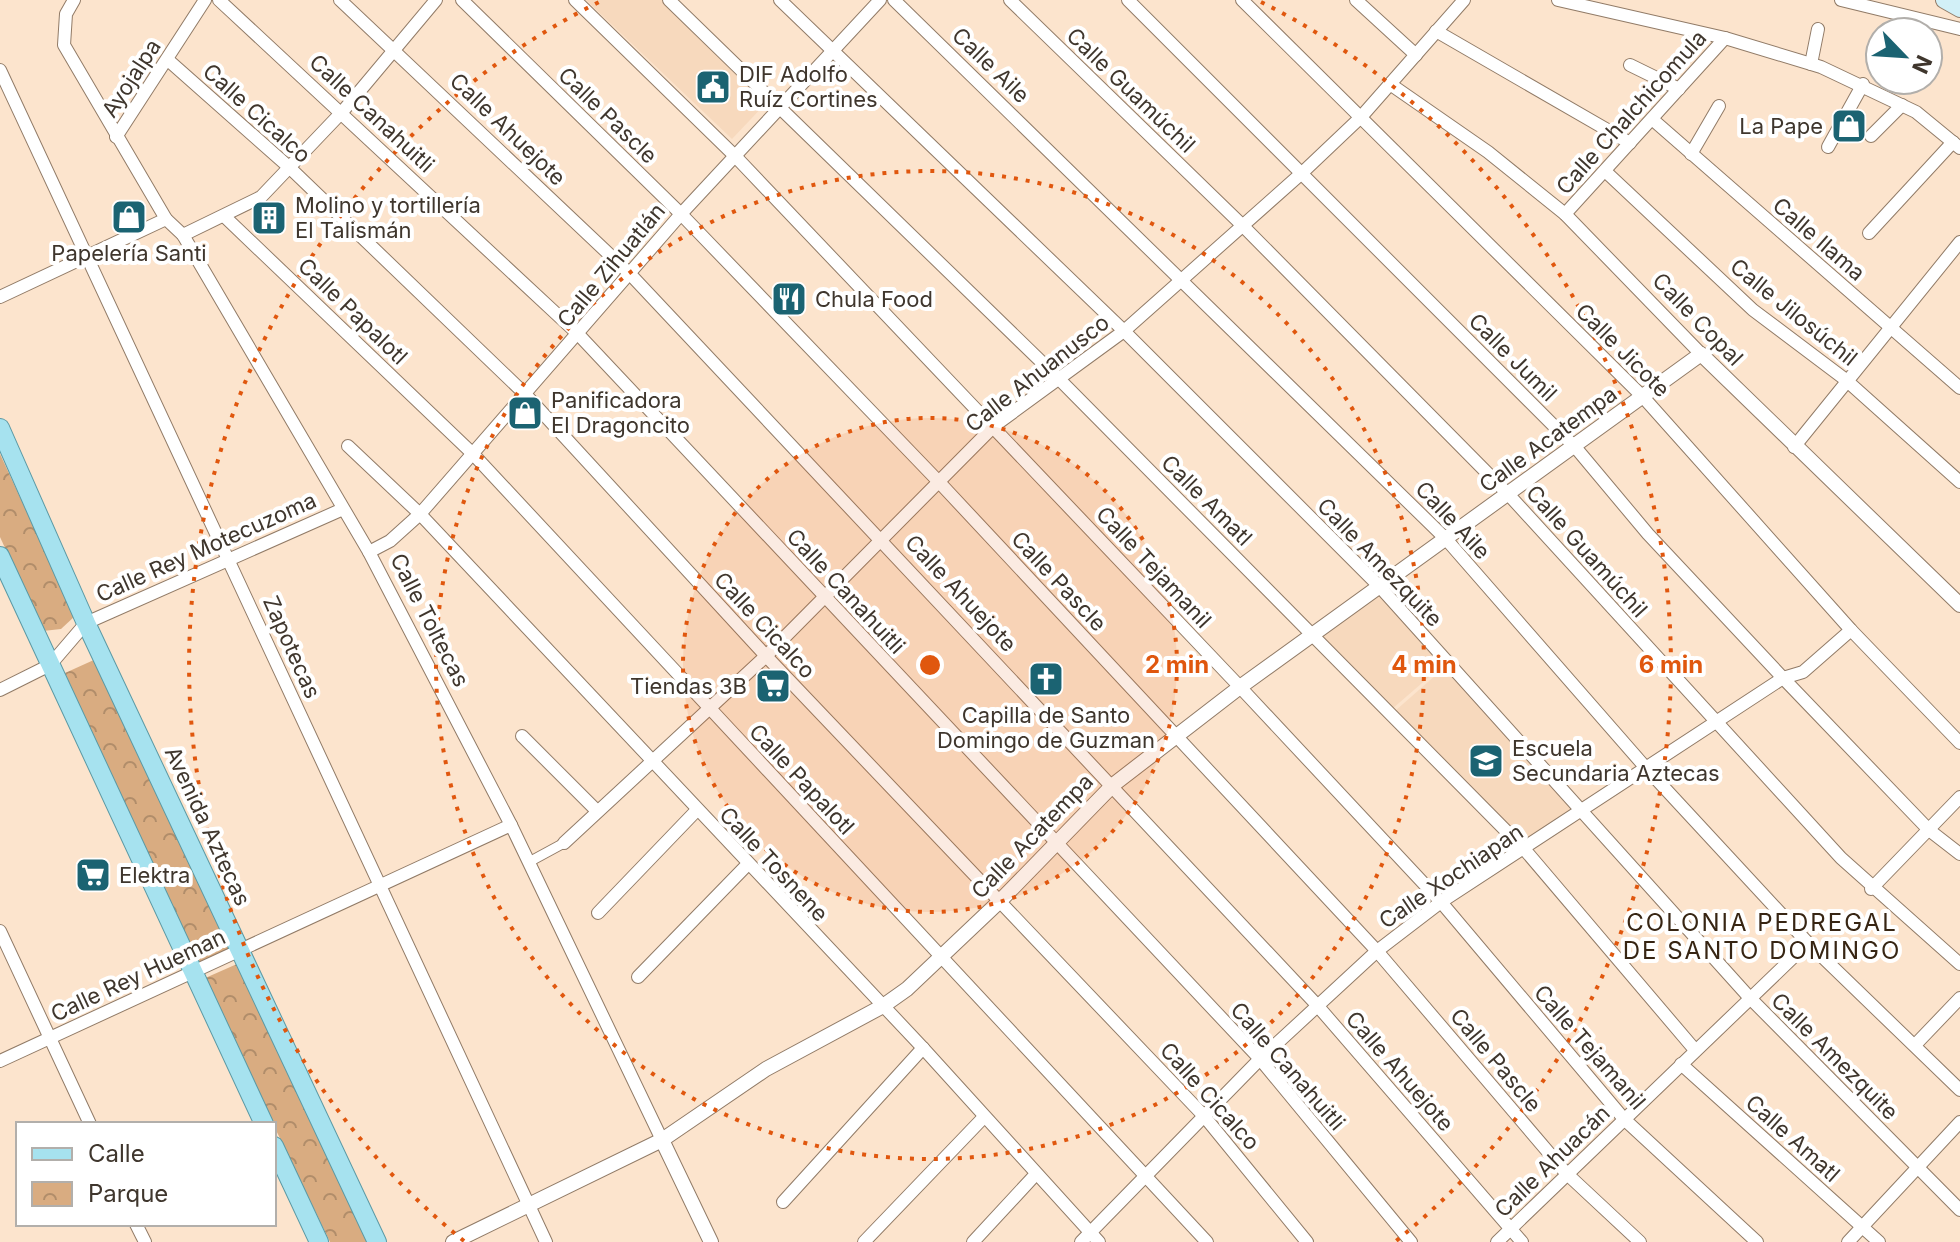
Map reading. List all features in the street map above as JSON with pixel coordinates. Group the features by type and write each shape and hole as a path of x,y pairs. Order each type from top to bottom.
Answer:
{"main road":[{"path":"1944,0 1960,9"},
{"name":"Avenida Aztecas","path":"0,428 86,623 377,1242"},
{"path":"0,556 263,1122"},
{"path":"276,1150 319,1242"}],"street":[{"name":"Calle Toltecas","path":"74,0 66,14 64,45 166,219 183,235 369,552 511,825 711,1242"},
{"name":"Ayojalpa","path":"116,137 205,0"},
{"name":"Calle Canahuitli","path":"219,0 343,111 578,334 1260,1059 1405,1240"},
{"name":"Calle Ahuejote","path":"340,0 630,274 1316,1004 1522,1242"},
{"path":"183,235 261,197 343,111 436,0"},
{"name":"Calle Pascle","path":"462,0 681,214 939,482 1377,951 1566,1173 1640,1242"},
{"name":"Calle Tejamanil","path":"575,0 735,156 1240,687 1441,902 1624,1119 1757,1242"},
{"name":"Calle Amatl","path":"669,0 1058,378 1525,850 1695,1050"},
{"name":"Calle Amezquite","path":"780,0 1124,331 1380,587 1749,997 1960,1210"},
{"name":"Calle Zihuatlán","path":"369,552 390,541 420,514 681,214 880,0"},
{"name":"Calle Aile","path":"894,0 1184,279 1446,539 1646,768 1808,943 1960,1090"},
{"name":"Calle Guamúchil","path":"1010,0 1242,225 1509,495 1871,889 1960,964"},
{"name":"Calle Jumil","path":"1128,0 1576,448 1648,534 1783,678 1929,830 1960,854"},
{"name":"Calle Jicote","path":"1242,0 1644,398 1851,630 1960,743"},
{"path":"1356,0 1416,55"},
{"name":"Calle Ahuanusco","path":"564,843 766,656 994,426 1124,331 1303,172 1361,117 1464,0"},
{"path":"1558,0 1725,38 1811,64 1863,84 1902,105 1957,145 1869,233"},
{"path":"1841,0 1960,29"},
{"path":"1811,64 1818,29"},
{"path":"1436,31 1630,143"},
{"name":"Calle Chalchicomula","path":"1565,214 1725,38"},
{"name":"Calle Cicalco","path":"168,60 290,168 526,395 766,656 1204,1116 1307,1242"},
{"path":"1630,65 1679,89"},
{"name":"Zapotecas","path":"0,70 546,1242"},
{"name":"Calle Copal","path":"1390,84 1488,152 1565,214 1794,447 1960,605"},
{"path":"1828,147 1863,84"},
{"path":"1871,136 1902,105"},
{"path":"1691,154 1719,106"},
{"name":"Calle Ilama","path":"1652,119 1960,388"},
{"name":"Calle Jilosúchil","path":"1605,171 1753,310 1846,380 1960,482"},
{"name":"Calle Papalotl","path":"224,216 473,454 1207,1242"},
{"path":"0,297 166,219"},
{"path":"1794,447 1960,242"},
{"name":"Calle Acatempa","path":"453,1242 662,1140 766,1069 883,1006 943,956 1113,785 1240,687 1576,448 1701,354"},
{"name":"Calle Tosnene","path":"348,446 420,514 696,811 923,1048 1090,1239"},
{"name":"Calle Rey Motecuzoma","path":"86,623 229,556 343,509"},
{"path":"0,690 50,665 86,623"},
{"name":"Calle Xochiapan","path":"1090,1239 1146,1173 1316,1004 1377,951 1441,902 1525,850 1783,678 1803,672 1851,630"},
{"path":"522,736 597,811"},
{"path":"1871,889 1960,797"},
{"path":"598,913 696,811"},
{"name":"Calle Rey Hueman","path":"0,1061 377,884 511,825"},
{"path":"529,862 564,843"},
{"path":"638,977 747,865"},
{"path":"0,931 89,1122"},
{"name":"Calle Ahuacán","path":"1497,1242 1808,943"},
{"path":"1915,1045 1960,998"},
{"path":"783,1202 923,1048"},
{"name":"Calle Amatl","path":"1681,1064 1879,1242"},
{"path":"864,1242 984,1117"},
{"path":"1848,1242 1960,1122"},
{"path":"973,1242 1036,1174"}],"shaded area":[{"path":"586,0 663,0 768,101 732,139"},
{"path":"1379,592 1444,664 1392,709 1321,635"},
{"name":"Escuela Secundaria Aztecas","path":"1445,667 1573,811 1525,845 1395,711"}],"green space":[{"path":"0,454 75,616 61,629 43,631 0,537"},
{"path":"96,659 230,948 194,964 65,673"},
{"path":"237,964 367,1242 330,1242 276,1130 276,1122 272,1122 203,979"}],"place":[{"name":"DIF Adolfo Ruíz Cortines","path":"713,87"},
{"name":"La Pape","path":"1849,126"},
{"name":"Papelería Santi","path":"129,217"},
{"name":"Molino y tortillería El Talismán","path":"269,218"},
{"name":"Chula Food","path":"789,299"},
{"name":"Panificadora El Dragoncito","path":"525,413"},
{"name":"Capilla de Santo Domingo de Guzman","path":"1046,679"},
{"name":"Tiendas 3B","path":"773,686"},
{"name":"Escuela Secundaria Aztecas","path":"1486,761"},
{"name":"Elektra","path":"93,875"}],"district":[{"name":"COLONIA PEDREGAL DE SANTO DOMINGO","path":"1762,936"}]}
